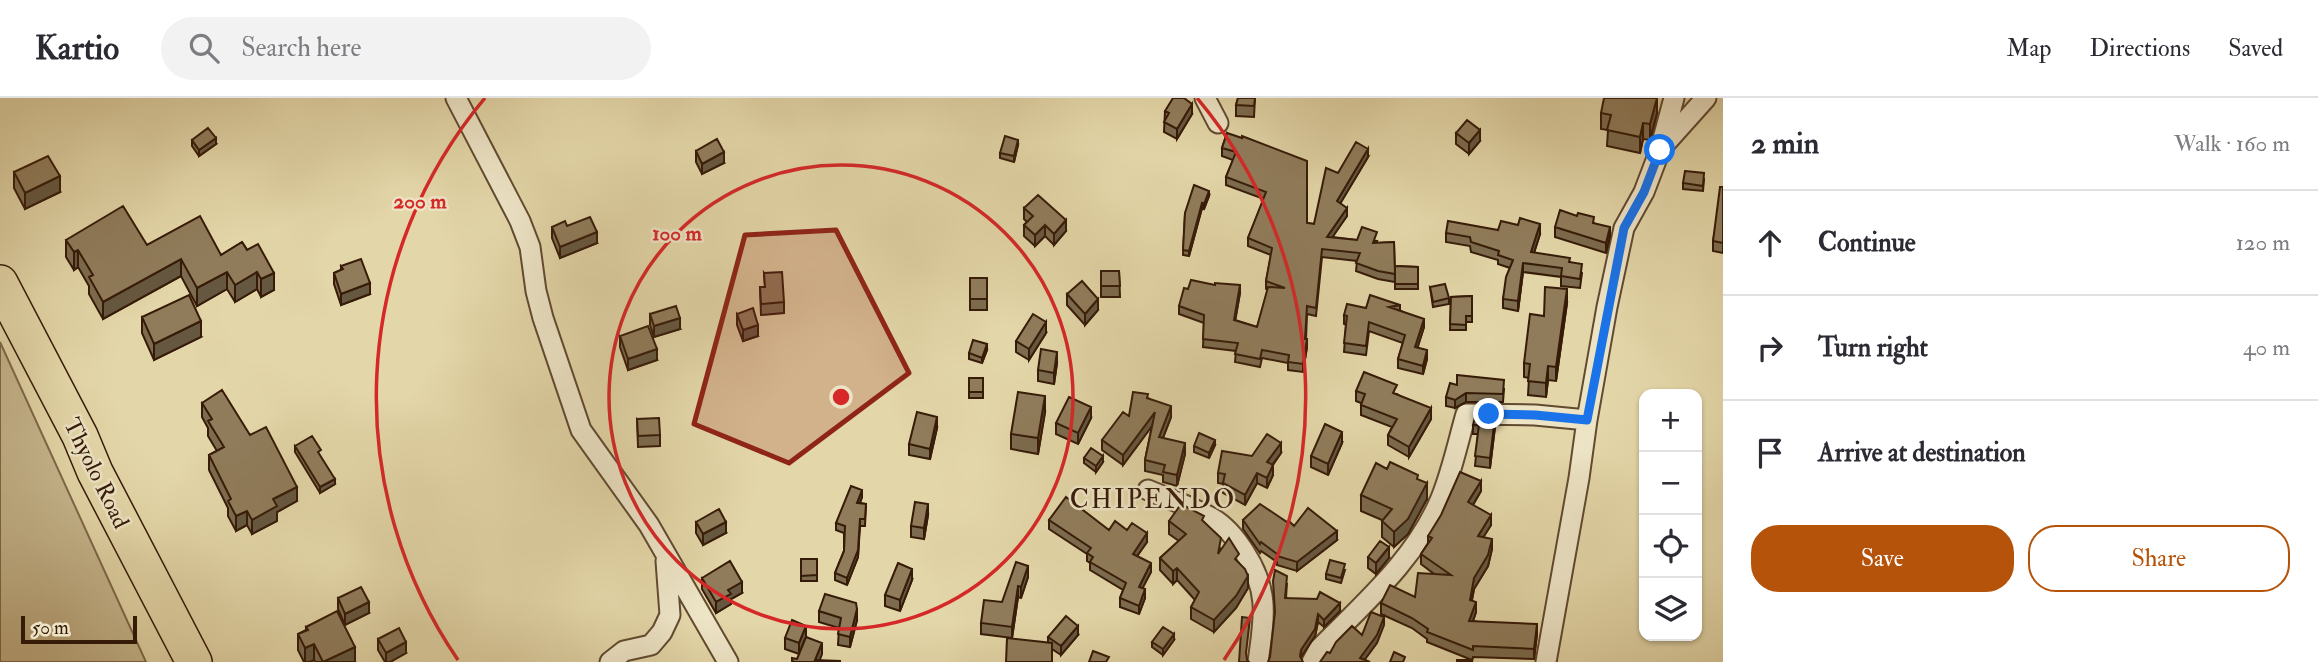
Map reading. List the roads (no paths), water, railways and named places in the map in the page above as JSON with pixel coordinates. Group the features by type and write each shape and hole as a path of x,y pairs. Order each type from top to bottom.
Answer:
{"highway":[{"name":"Thyolo Road","path":"0,283 194,662"}],"street":[{"path":"456,98 520,221 530,247 543,318 581,430 649,525 728,662"},
{"path":"1205,98 1218,122"},
{"path":"1546,662 1587,420 1624,228 1644,192 1660,150 1674,98"},
{"path":"1660,150 1706,98"},
{"path":"1312,662 1319,649 1394,574 1419,539 1441,498 1466,414 1535,415 1587,420"},
{"path":"1148,490 1213,519 1240,544 1257,573 1263,593 1263,627 1258,662"},
{"path":"610,662 624,651 651,645 662,632 670,615 666,555"}],"district":[{"name":"CHIPENDO","path":"1153,499"}]}
